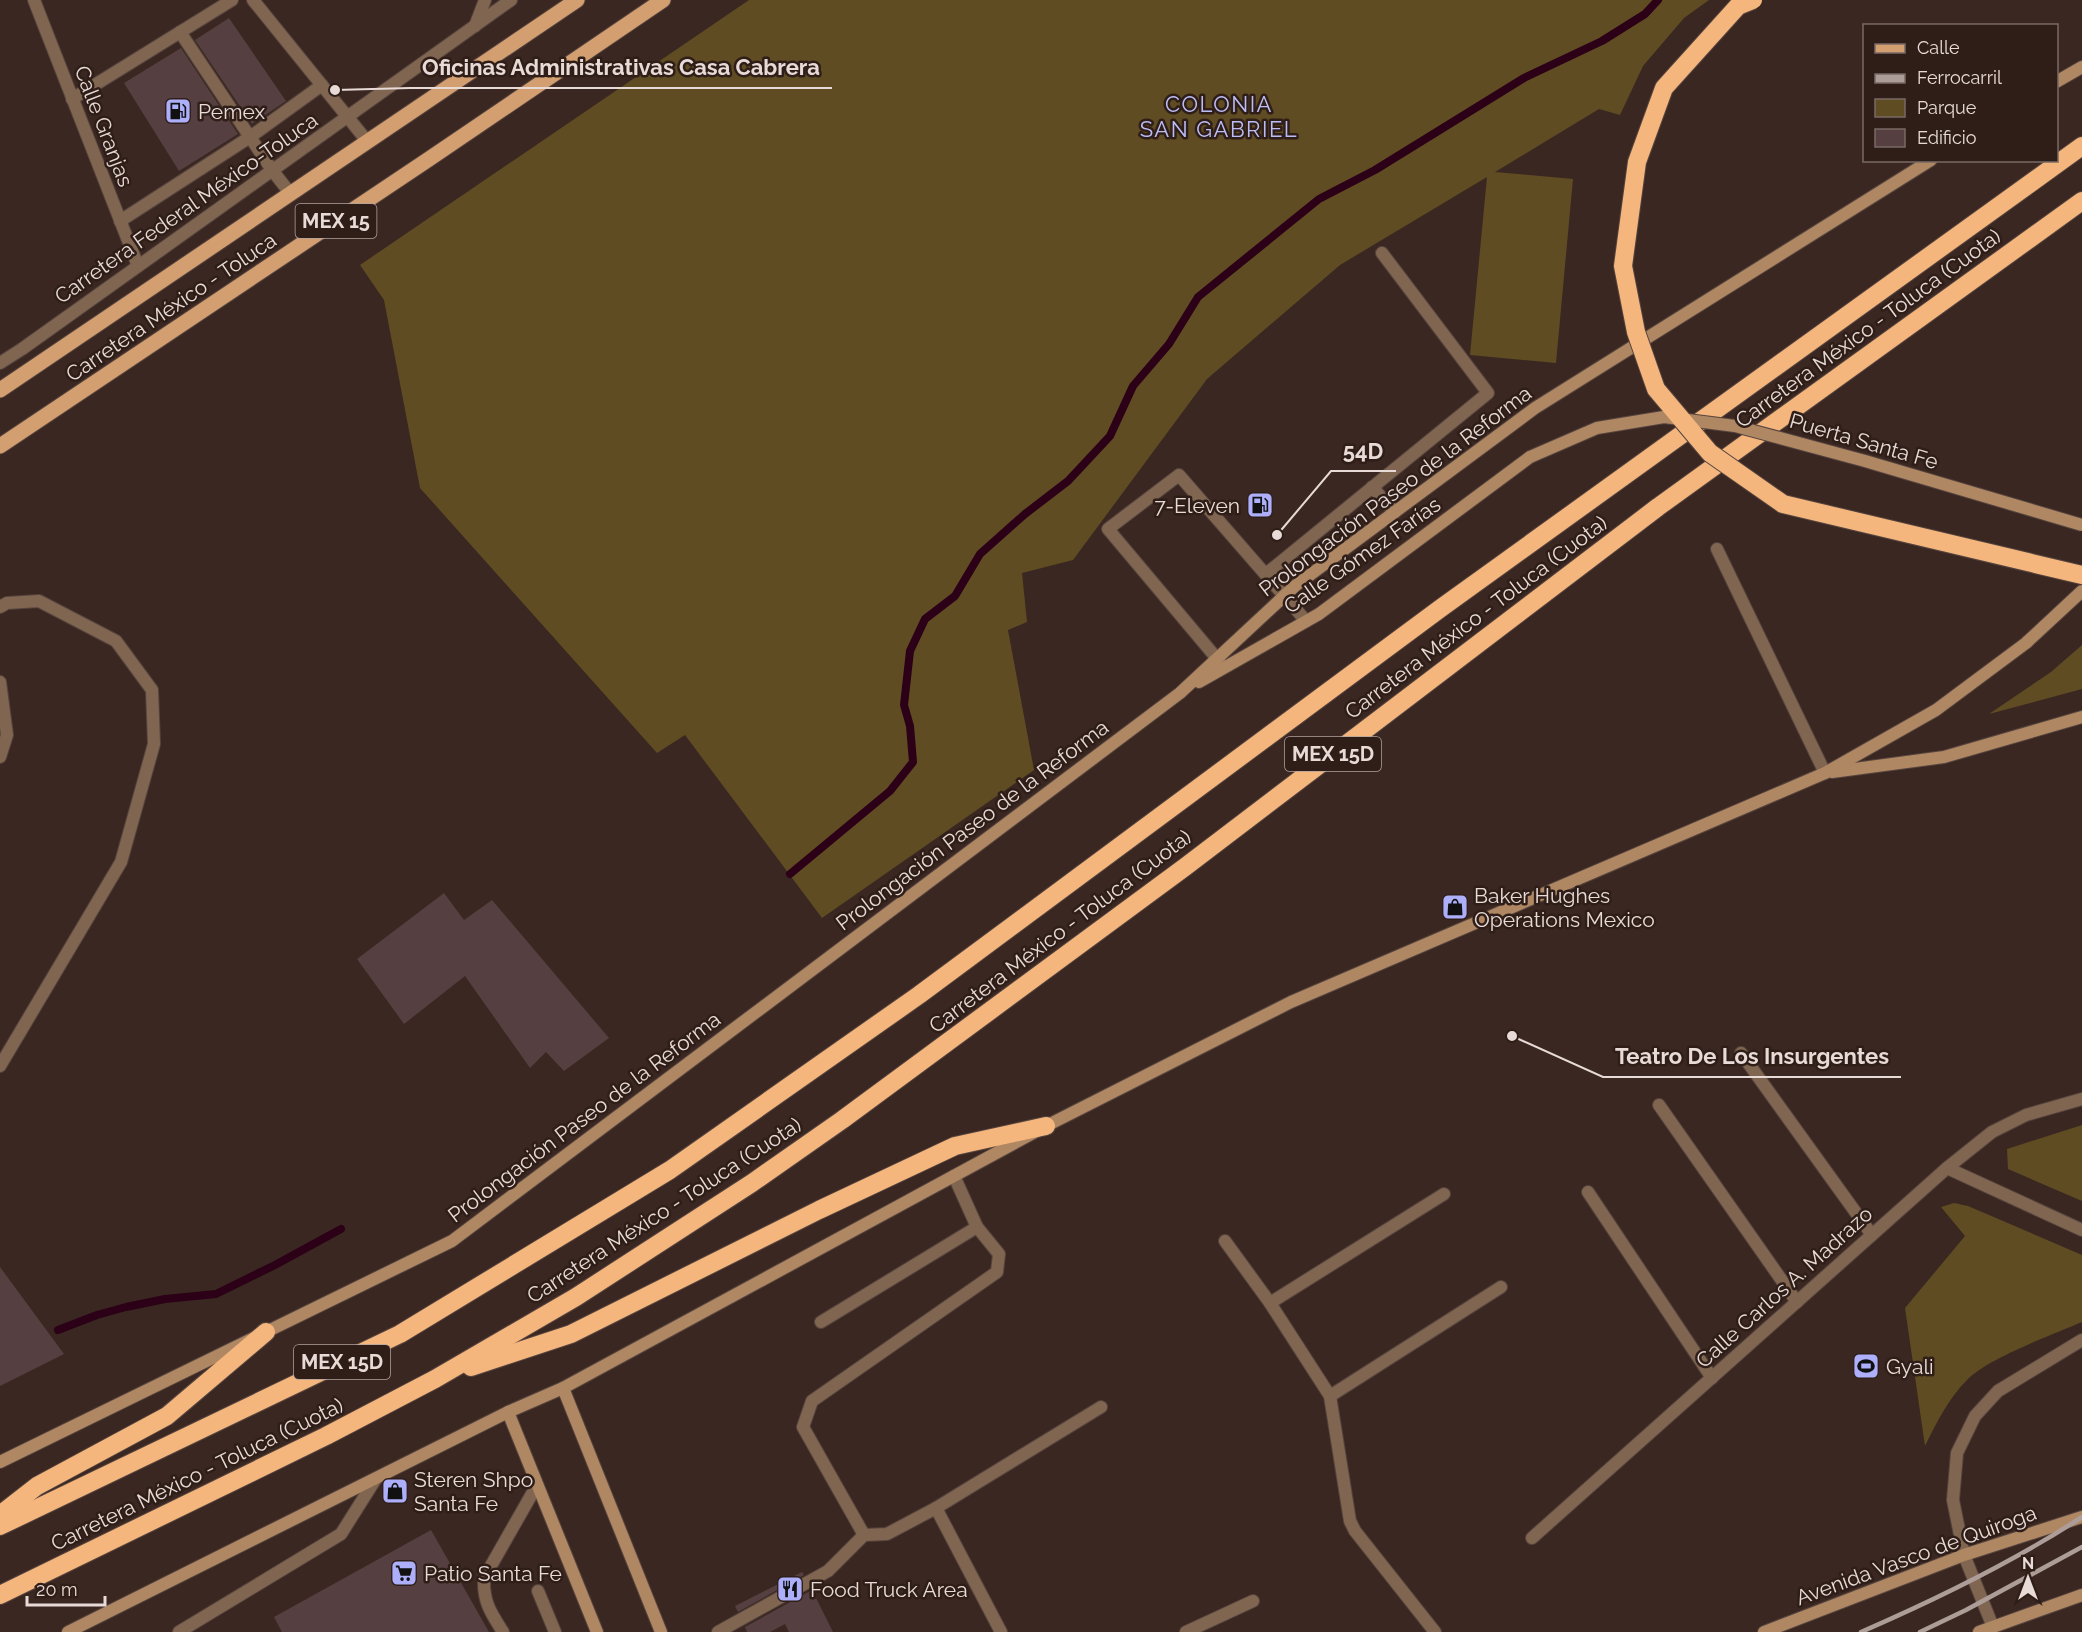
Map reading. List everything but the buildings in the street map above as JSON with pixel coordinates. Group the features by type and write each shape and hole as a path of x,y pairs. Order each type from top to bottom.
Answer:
{"highway":[{"path":"1753,0 1738,6 1664,88 1637,162 1623,266 1636,332 1656,389 1710,453 1783,504 2082,575"},
{"name":"Carretera México - Toluca (Cuota)","path":"0,1526 400,1334 670,1170 919,994 1450,601 2082,146"},
{"name":"Carretera México - Toluca (Cuota)","path":"0,1595 304,1447 435,1379 586,1291 752,1183 842,1120 1185,867 1658,507 2082,201"},
{"path":"435,1379 571,1334 819,1210 955,1146 1046,1126"},
{"path":"0,1515 37,1486 167,1416 266,1332"}],"main road":[{"name":"Carretera México - Toluca","path":"0,390 577,0"},
{"name":"Carretera México - Toluca","path":"0,446 663,0"},
{"path":"2058,81 2082,66"},
{"name":"Prolongación Paseo de la Reforma","path":"1221,663 1284,595 1534,408 1928,162"},
{"name":"Puerta Santa Fe","path":"1530,457 1597,428 1664,417 1725,425 1865,461 2082,525"},
{"name":"Calle Gómez Farías","path":"1180,693 1221,663 1319,614 1530,457"},
{"path":"68,1632 508,1412 563,1388 1046,1126 1291,1002 1825,773 1936,710 2026,643 2082,591"},
{"name":"Prolongación Paseo de la Reforma","path":"0,1462 453,1240 1180,693"},
{"path":"1825,773 1944,757 2082,717"},
{"path":"563,1388 661,1632"},
{"path":"508,1412 597,1632"},
{"name":"Avenida Vasco de Quiroga","path":"1764,1632 1964,1555 2082,1517"},
{"path":"1979,1632 2082,1595"}],"street":[{"name":"Calle Granjas","path":"34,0 138,266"},
{"path":"72,99 232,0"},
{"path":"253,0 367,141"},
{"path":"475,26 485,0"},
{"name":"Carretera Federal México-Toluca","path":"0,363 511,0"},
{"path":"180,32 290,193"},
{"path":"120,221 250,137 322,85"},
{"path":"1266,574 1488,393 1382,254"},
{"path":"1221,663 1108,529 1179,475 1306,621"},
{"path":"1372,487 1395,512"},
{"path":"1717,549 1825,773"},
{"path":"0,607 7,603 39,601 116,640 152,690 154,744 121,862 0,1066"},
{"path":"0,682 7,735 0,757"},
{"path":"1741,1053 1872,1235"},
{"name":"Calle Carlos A. Madrazo","path":"1532,1538 1947,1168 1992,1132 2026,1115 2082,1100"},
{"path":"1659,1105 1797,1302"},
{"path":"1947,1168 2082,1230"},
{"path":"864,1535 803,1427 812,1401 997,1272 999,1254 977,1227 954,1176"},
{"path":"1588,1192 1712,1378"},
{"path":"1270,1303 1444,1194"},
{"path":"821,1322 977,1227"},
{"path":"1225,1241 1270,1303 1330,1396 1350,1521 1355,1531 1435,1632"},
{"path":"1330,1396 1502,1287"},
{"path":"1993,1627 1964,1555 1953,1500 1957,1453 1975,1416 1998,1391 2082,1340"},
{"path":"718,1632 828,1571 864,1535 887,1534 936,1508 1101,1407"},
{"path":"179,1632 341,1534 375,1480"},
{"path":"503,1632 488,1609 483,1594 484,1578 537,1485"},
{"path":"936,1508 1001,1632"},
{"path":"538,1591 555,1632"},
{"path":"1186,1632 1253,1600"}],"green space":[{"path":"749,0 1709,0 1684,18 1643,66 1620,115 1599,109 1495,172 1573,179 1556,363 1470,355 1487,177 1340,265 1207,379 1073,560 1022,573 1027,622 1008,630 1034,770 822,918 685,735 657,753 420,488 384,300 360,265"},
{"path":"2082,645 2082,689 1989,714 2051,672"},
{"path":"2082,1125 2082,1201 2008,1169 2007,1149"},
{"path":"1954,1203 1968,1206 2082,1255 2082,1322 2021,1348 1977,1372 1960,1387 1925,1446 1905,1308 1965,1236 1941,1207"}],"waterway":[{"path":"790,874 890,791 913,762 910,726 904,705 910,651 925,619 955,596 980,554 1025,514 1068,481 1110,436 1133,386 1169,344 1198,297 1319,199 1375,170 1524,78 1602,41 1645,14 1658,0"},
{"path":"58,1330 126,1307 165,1299 216,1294 341,1229"}],"railway":[{"path":"1861,1632 1974,1579 2082,1517"},
{"path":"1920,1632 1966,1610 2082,1547"}],"place":[{"name":"Oficinas Administrativas Casa Cabrera","path":"335,90"},
{"name":"Pemex","path":"178,111"},
{"name":"7-Eleven","path":"1260,505"},
{"name":"54D","path":"1277,535"},
{"name":"Baker Hughes Operations Mexico","path":"1455,907"},
{"name":"Teatro De Los Insurgentes","path":"1512,1036"},
{"name":"Gyali","path":"1866,1366"},
{"name":"Steren Shpo Santa Fe","path":"395,1491"},
{"name":"Patio Santa Fe","path":"404,1573"},
{"name":"Food Truck Area","path":"790,1589"}],"district":[{"name":"COLONIA SAN GABRIEL","path":"1219,116"}]}
